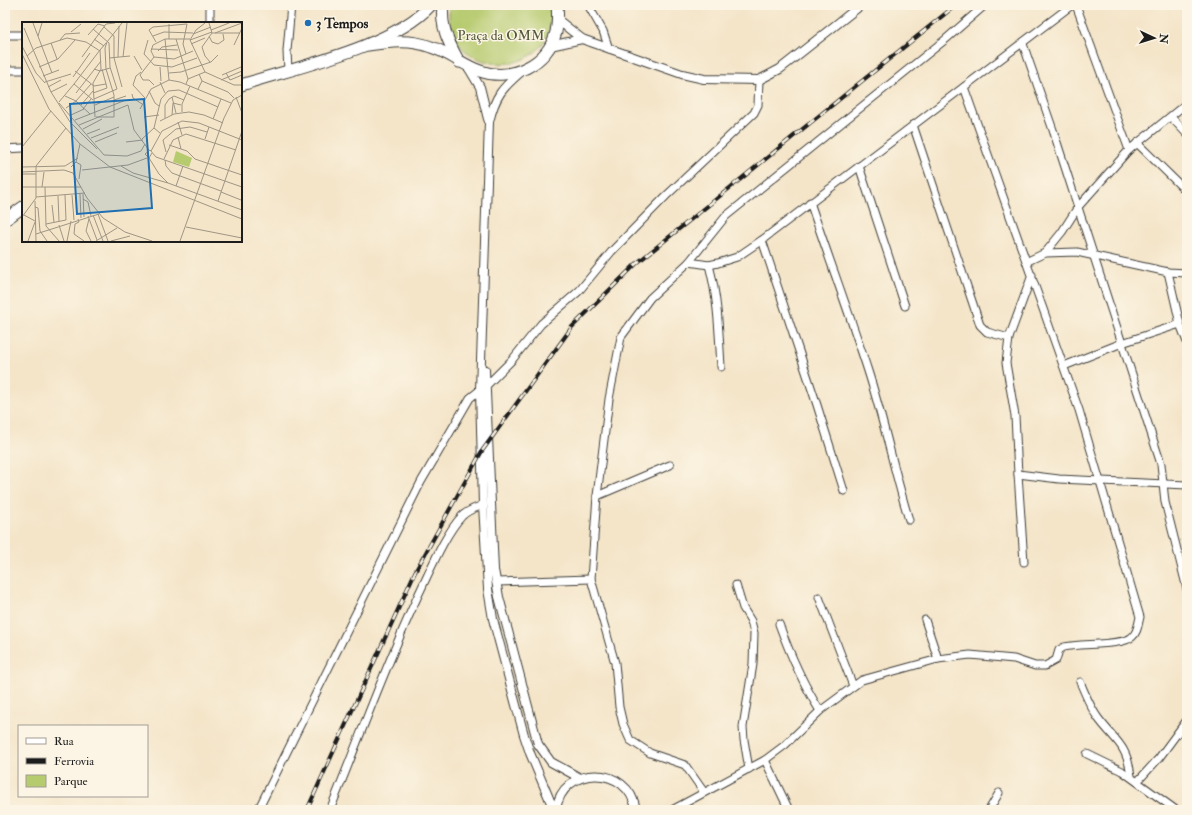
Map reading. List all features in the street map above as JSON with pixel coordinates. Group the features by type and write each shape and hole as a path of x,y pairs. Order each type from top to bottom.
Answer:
{"highway":[{"path":"242,85 368,44 407,25 423,14 432,5"},
{"path":"443,5 442,20 444,33 463,64"},
{"path":"368,44 398,40 415,43 432,47 481,72 495,75 509,74 523,70 539,60 550,46 556,34 558,20 557,5"},
{"path":"5,220 22,208"}],"street":[{"path":"210,5 210,22"},
{"path":"288,70 286,51 291,5"},
{"path":"588,5 603,31 609,49"},
{"path":"558,20 582,39 682,74 704,79 759,80 780,69 861,5"},
{"path":"704,792 685,765 650,753 630,740 623,724 615,663 591,579 597,496 608,399 620,337 650,298 689,262 726,216 946,39 985,5"},
{"path":"689,262 709,265 737,257 762,240 810,202 1023,44 1072,5"},
{"path":"1076,5 1128,150"},
{"path":"5,35 22,35"},
{"path":"550,46 582,39"},
{"path":"1023,44 1078,207 1161,464 1162,483 1187,589"},
{"path":"463,64 480,87 489,122"},
{"path":"5,70 22,70"},
{"path":"523,70 505,86 497,96 489,122 482,343 483,505 488,589 493,619 530,753 555,810"},
{"path":"258,810 421,482 470,398 483,388 512,360 541,324 579,291 617,246 666,196 754,113 758,105 759,80"},
{"path":"672,810 765,760 785,745 820,711 862,680 938,659 970,655 1014,659 1035,666 1045,666 1056,660 1059,650 1064,647 1119,642 1132,637 1138,629 1140,617 1079,410 1028,261 964,87"},
{"path":"1045,253 1062,232 1078,207 1128,150 1138,144 1172,117 1187,103"},
{"path":"1172,117 1187,134"},
{"path":"913,125 980,325 987,332 1009,338"},
{"path":"1138,144 1187,192"},
{"path":"5,149 22,148"},
{"path":"858,166 905,306"},
{"path":"810,202 868,371 887,434 897,479 909,520"},
{"path":"762,240 818,405 844,491"},
{"path":"1028,261 1045,253 1077,252 1168,272 1187,273"},
{"path":"709,265 715,285 721,367"},
{"path":"1168,272 1180,324 1187,342"},
{"path":"1024,562 1015,416 1006,363 1009,338 1032,275"},
{"path":"1064,366 1122,343 1180,324"},
{"path":"483,388 492,544 496,582 538,744 551,762 580,778"},
{"path":"597,496 670,465"},
{"path":"1018,474 1059,480 1187,485"},
{"path":"330,810 359,740 399,635 433,564 462,516 470,509 483,505"},
{"path":"496,582 591,579"},
{"path":"736,585 743,608 754,633 753,664 743,727 749,768"},
{"path":"819,597 853,686"},
{"path":"925,620 938,659"},
{"path":"779,624 799,676 820,711"},
{"path":"1080,682 1097,717 1123,747 1129,760 1131,776"},
{"path":"1138,781 1187,720"},
{"path":"1086,754 1131,776 1176,810"},
{"path":"765,760 789,810"},
{"path":"555,810 565,789 580,778 593,775 606,776 618,781 628,790 635,802 636,810"},
{"path":"990,810 999,793"}],"green space":[{"name":"Praça da OMM","path":"450,5 552,5 549,32 537,51 519,61 498,64 478,59 461,47 451,29"}],"railway":[{"path":"307,810 415,572 482,451 572,327 637,263 956,5"}],"place":[{"name":"3 Tempos","path":"308,23"}]}
